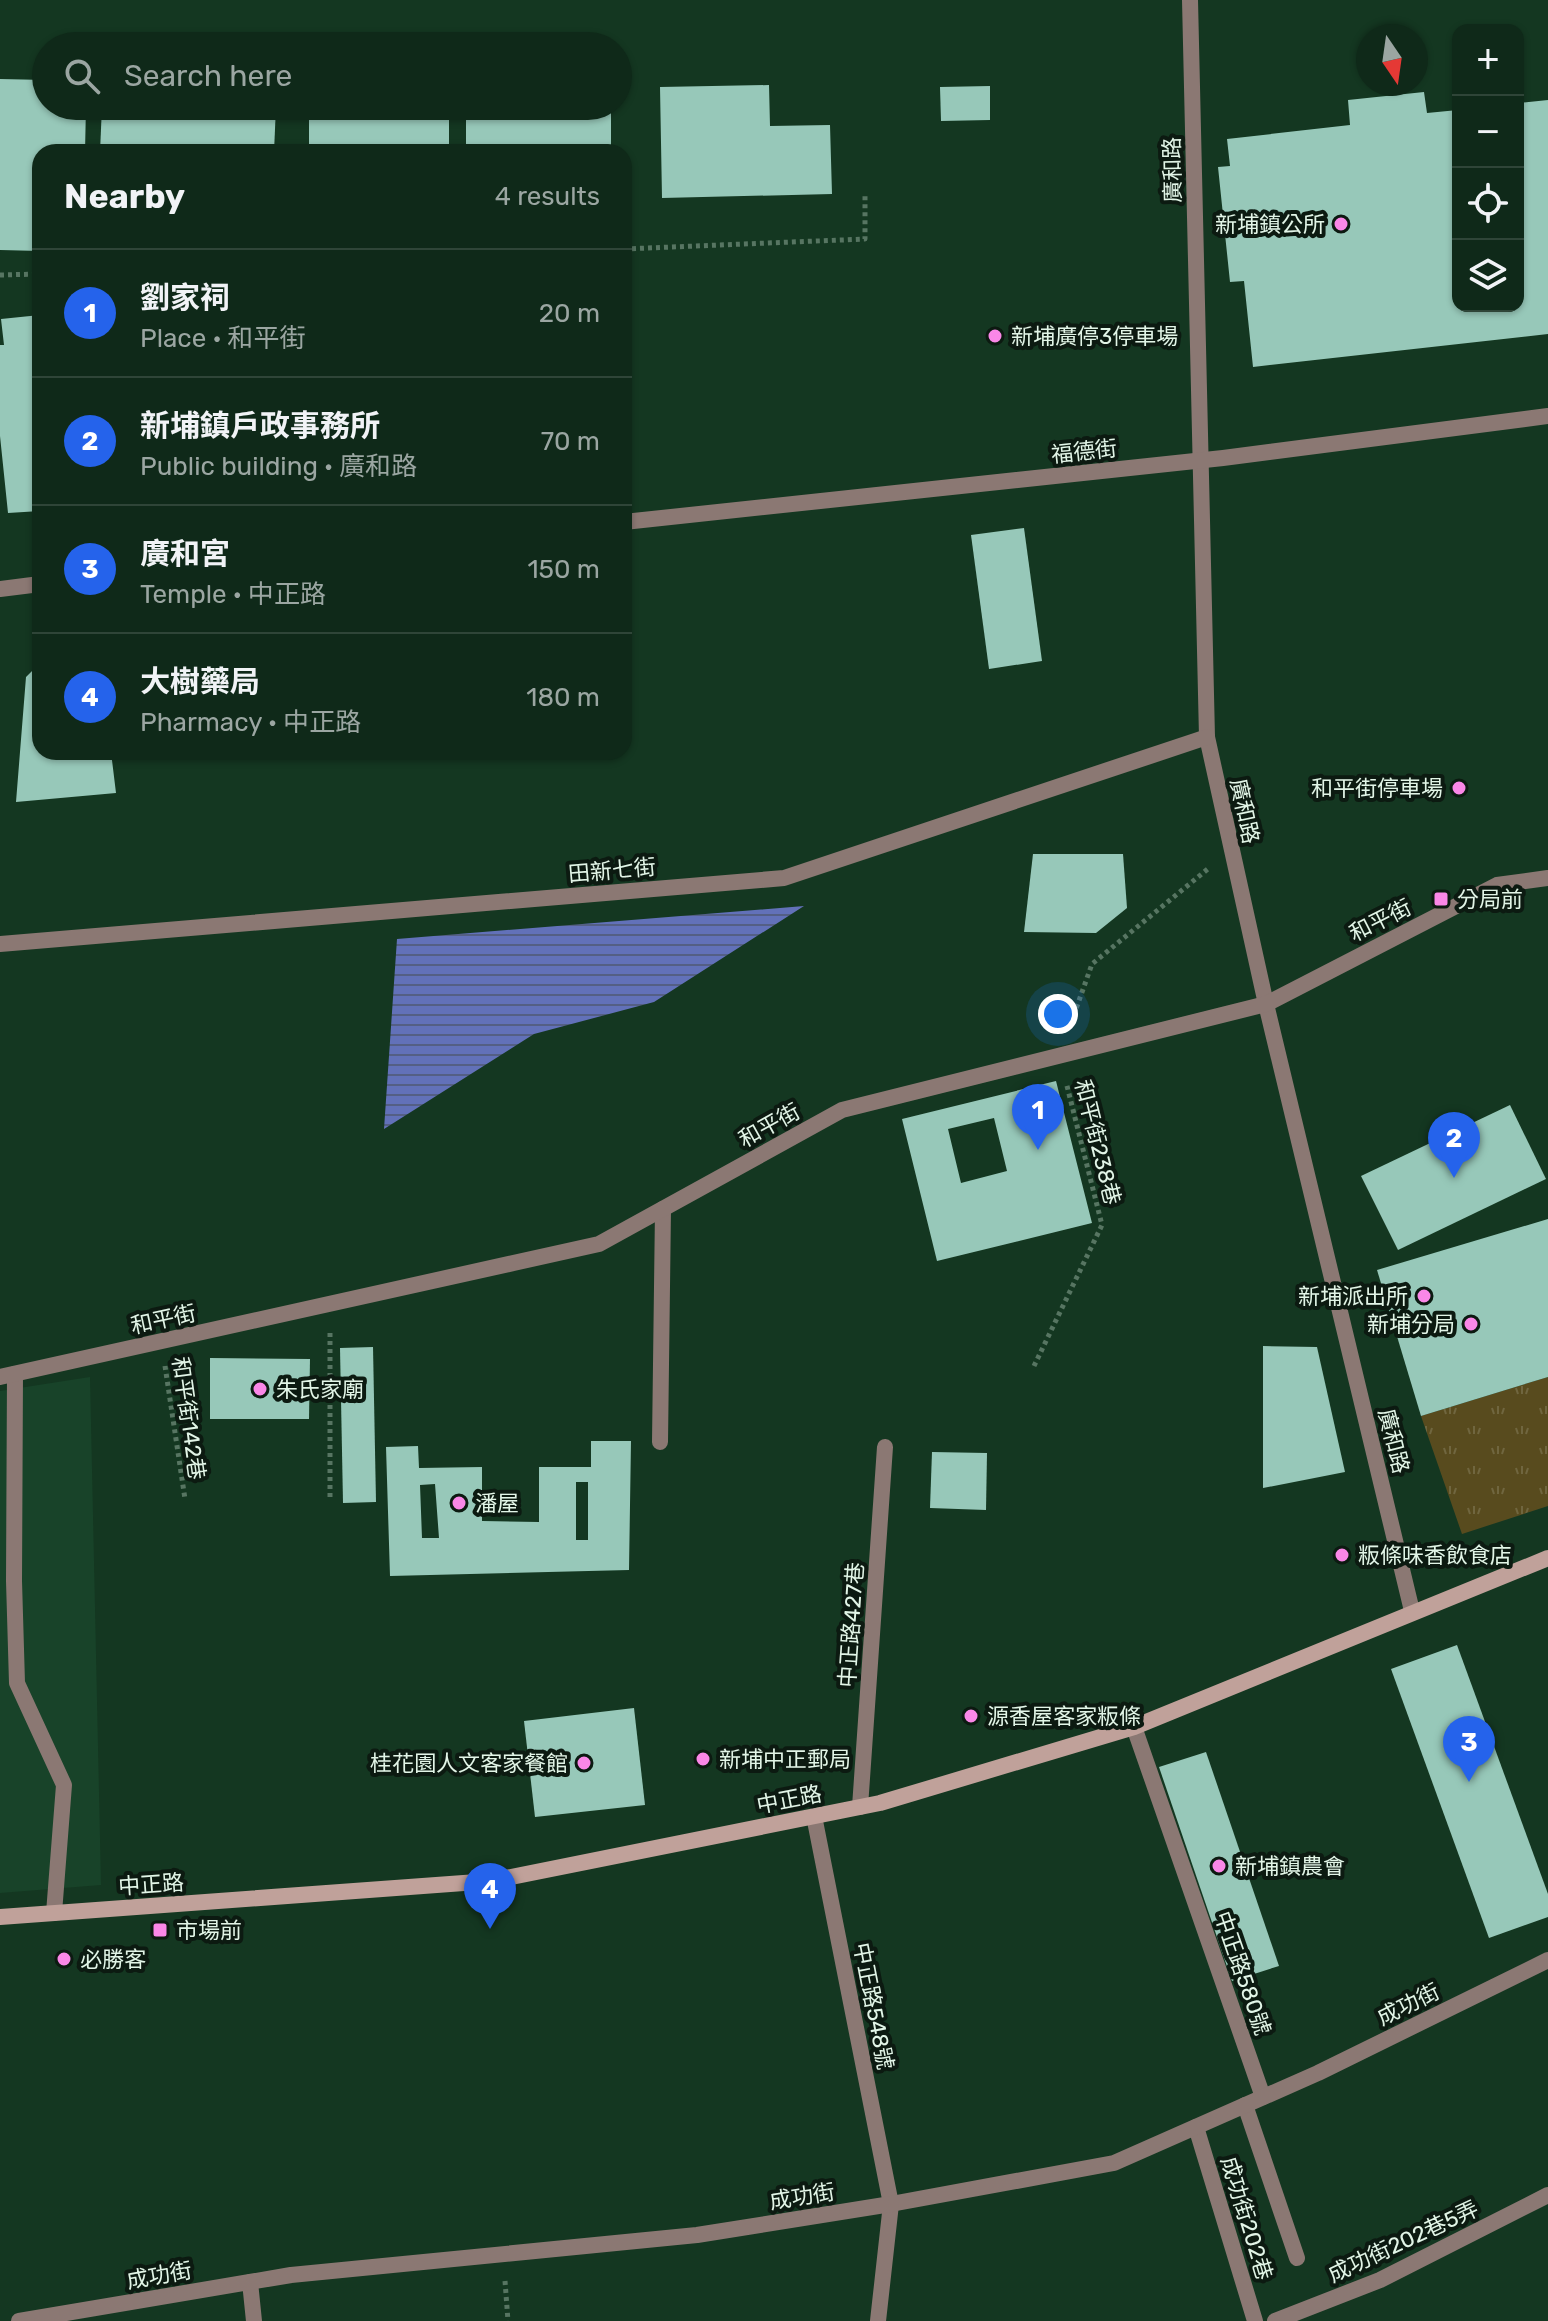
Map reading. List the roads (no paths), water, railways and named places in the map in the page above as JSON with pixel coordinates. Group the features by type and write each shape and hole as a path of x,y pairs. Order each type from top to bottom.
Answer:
{"street":[{"name":"廣和路","path":"1190,0 1207,737 1266,1004 1412,1611"},
{"name":"福德街","path":"632,521 1201,461 1548,416"},
{"path":"0,589 32,585"},
{"name":"田新七街","path":"0,944 784,878 1207,737"},
{"name":"和平街","path":"7,1375 599,1244 842,1110 1266,1004 1497,885 1548,878"},
{"path":"660,1442 663,1209"},
{"path":"7,1375 7,1581 17,1683 64,1785 54,1913"},
{"name":"中正路427巷","path":"860,1807 885,1447"},
{"name":"中正路","path":"0,1917 491,1881 860,1807 1134,1727 1548,1558"},
{"name":"中正路580號","path":"1134,1727 1263,2097"},
{"name":"中正路548號","path":"814,1816 891,2204 878,2321"},
{"name":"成功街","path":"19,2321 291,2275 697,2235 891,2204 1114,2163 1263,2097 1548,1960"},
{"path":"1245,2105 1297,2258"},
{"name":"成功街202巷","path":"1196,2127 1255,2321"},
{"name":"成功街202巷5弄","path":"1275,2321 1380,2280 1548,2195"},
{"path":"250,2282 254,2321"}],"water":[{"path":"804,906 654,1002 534,1034 384,1129 397,939"}],"place":[{"name":"新埔鎮公所","path":"1341,224"},
{"name":"新埔廣停3停車場","path":"995,336"},
{"name":"和平街停車場","path":"1459,788"},
{"name":"分局前","path":"1441,899"},
{"name":"劉家祠","path":"1038,1150"},
{"name":"新埔鎮戶政事務所","path":"1454,1178"},
{"name":"新埔派出所","path":"1424,1296"},
{"name":"新埔分局","path":"1471,1324"},
{"name":"朱氏家廟","path":"260,1389"},
{"name":"潘屋","path":"459,1503"},
{"name":"粄條味香飲食店","path":"1342,1555"},
{"name":"源香屋客家粄條","path":"971,1716"},
{"name":"新埔中正郵局","path":"703,1759"},
{"name":"桂花園人文客家餐館","path":"584,1763"},
{"name":"廣和宮","path":"1469,1782"},
{"name":"新埔鎮農會","path":"1219,1866"},
{"name":"大樹藥局","path":"490,1929"},
{"name":"市場前","path":"160,1930"},
{"name":"必勝客","path":"64,1959"}]}
